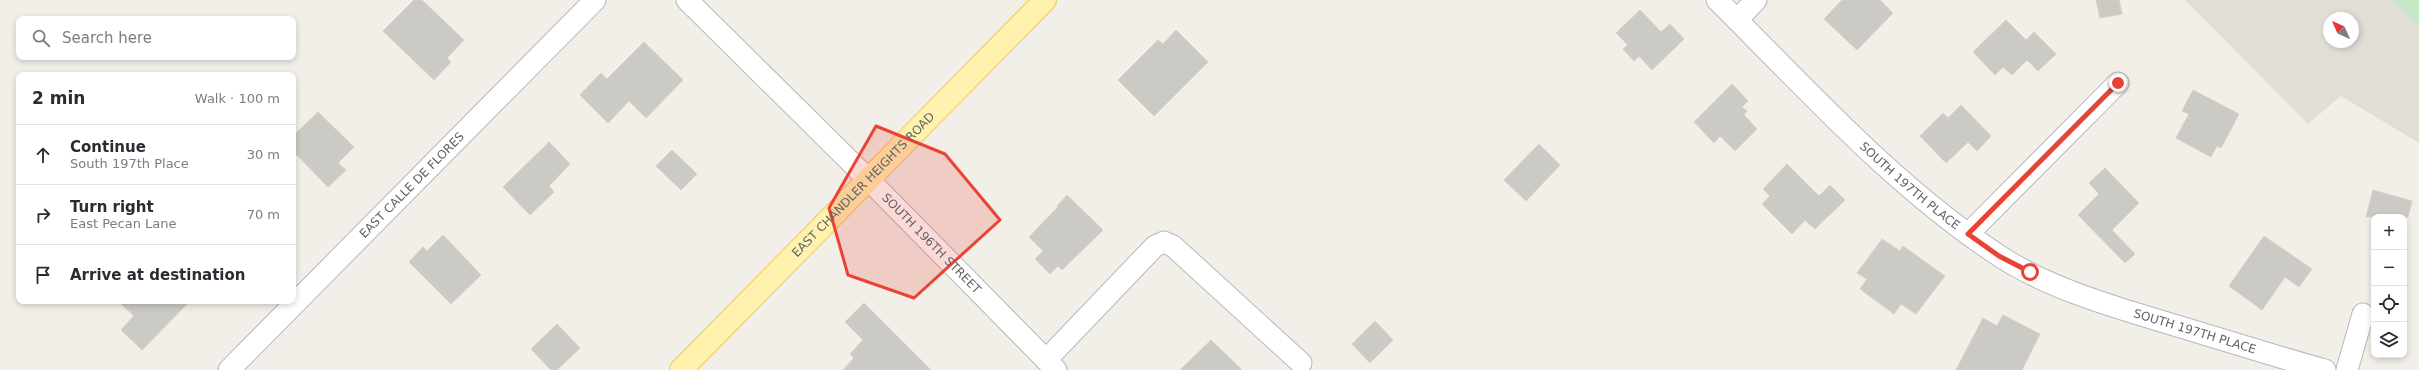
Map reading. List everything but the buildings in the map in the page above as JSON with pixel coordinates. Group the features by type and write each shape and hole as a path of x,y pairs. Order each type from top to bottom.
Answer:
{"main road":[{"name":"EAST CHANDLER HEIGHTS ROAD","path":"681,370 1045,0"}],"street":[{"name":"EAST CALLE DE FLORES","path":"296,302 595,0"},
{"name":"SOUTH 196TH STREET","path":"687,0 868,179 1051,365"},
{"name":"SOUTH 197TH PLACE","path":"1717,0 1863,148 1902,182 1968,234 1999,256 2078,294 2130,312 2324,370"},
{"path":"1737,20 1756,0"},
{"path":"1968,234 2118,83"},
{"path":"1051,365 1155,246 1164,242 1172,246 1301,363"},
{"name":"EAST CALLE DE FLORES","path":"229,370 294,304"},
{"path":"2347,370 2363,314"}],"highlighted area":[{"path":"876,126 945,154 1000,220 914,298 848,275 829,208"}],"shaded area":[{"path":"2185,0 2419,0 2419,143 2341,96 2308,124"}],"green space":[{"path":"2394,0 2419,0 2419,25"}],"route":[{"path":"2030,272 1999,256 1968,234 2118,83"}]}
